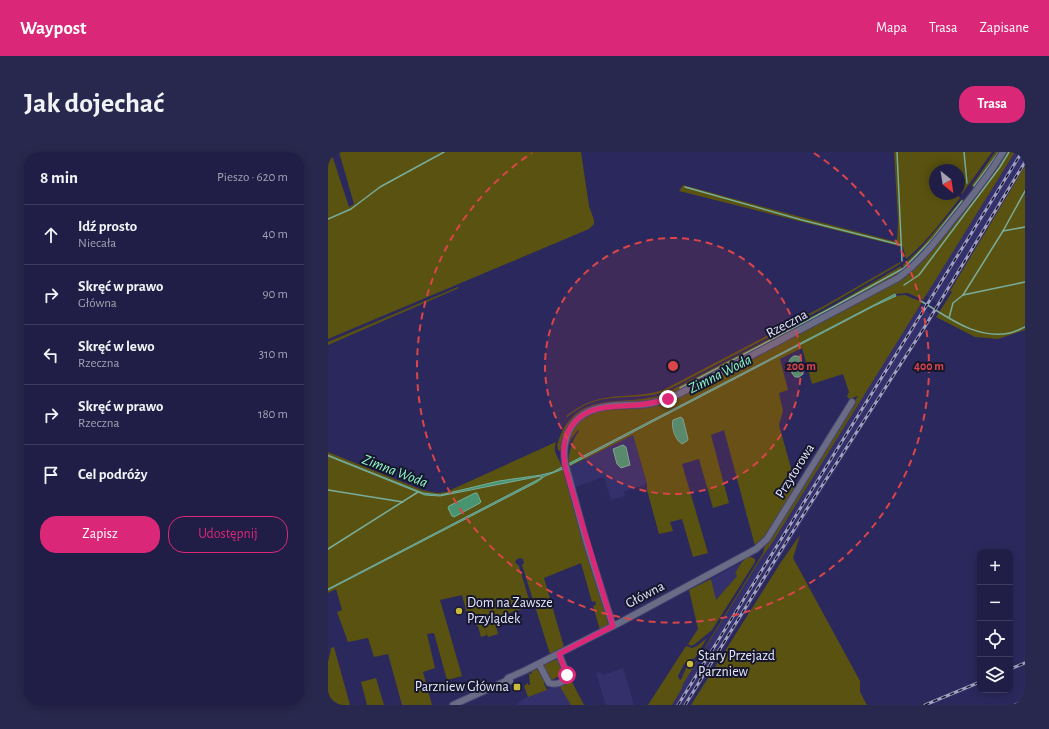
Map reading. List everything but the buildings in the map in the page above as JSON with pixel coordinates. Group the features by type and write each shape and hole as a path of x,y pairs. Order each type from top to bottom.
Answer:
{"street":[{"name":"Rzeczna","path":"613,626 566,467 564,448 567,435 575,422 587,412 595,409 608,406 651,403 672,397 900,277 912,267 935,242 965,205 1003,152"},
{"name":"Przytorowa","path":"756,550 767,539 852,402"},
{"name":"Główna","path":"453,705 506,681 508,678 559,654 756,550"},
{"path":"539,664 549,683 557,684 563,682 567,678 567,674 559,654"}],"shaded area":[{"path":"328,152 331,152 349,207 354,204 339,152 581,152 589,206 594,224 589,229 328,339"},
{"path":"894,152 992,152 965,190 965,164 929,164 929,200 958,200 928,238 906,259 903,247 679,191 683,185 897,242 898,221"},
{"path":"995,152 1001,152 973,188 972,185"},
{"path":"1006,152 1015,152 923,300 908,293 895,294 568,464 571,447 579,431 578,430 571,439 567,450 569,437 579,421 587,415 605,410 649,407 669,401 902,278"},
{"path":"1015,152 1025,152 1025,166 941,305 926,295"},
{"path":"1025,166 1025,330 998,339 975,337 936,317"},
{"path":"963,200 964,202 934,239 904,270 903,265 921,248"},
{"path":"900,262 901,263 898,265 824,308 664,392 646,396 611,398 593,402 576,410 567,417 566,416 577,408 599,399 645,394 663,390 822,307"},
{"path":"901,266 902,272 894,277 672,395 648,402 606,404 587,409 579,414 567,428 561,450 559,451 557,447 561,434 570,420 581,410 606,402 650,398 664,394 834,305"},
{"path":"458,287 459,288 328,345 328,342"},
{"path":"895,294 896,296 874,306 568,466 568,464"},
{"path":"905,295 922,302 683,684 672,705 648,705 686,646 692,648 707,638 695,658 684,664 678,676 679,679 681,680 686,668 690,669 694,665 763,553 766,541 858,396 849,399 847,396 849,392 843,374 812,384 802,348 780,359 788,390 779,393 783,411 779,425 796,486 766,535 755,546 724,430 711,435 729,503 713,508 699,459 682,464 708,553 693,557 682,519 670,522 673,531 659,534 633,435 569,467 568,466 874,306 894,296"},
{"path":"919,306 934,316 818,497 688,705 672,705 683,684"},
{"path":"794,356 800,357 803,366 803,374 799,377 795,377 789,366 791,358"},
{"path":"681,417 683,419 688,439 682,444 674,433 673,426 673,420"},
{"path":"633,435 647,484 624,491 625,496 611,500 604,477 575,487 569,467"},
{"path":"556,442 555,452 562,467 553,472 440,495 423,493 328,455 328,452 422,490 437,493 446,492"},
{"path":"623,445 626,447 630,465 621,468 617,464 613,449"},
{"path":"328,455 423,493 440,495 499,481 541,475 553,472 562,467 563,469 545,476 537,482 328,590 542,477 440,496 425,495"},
{"path":"328,456 425,495 440,496 542,477 328,589"},
{"path":"563,469 608,625 600,630 593,606 596,605 595,601 592,602 581,563 544,578 564,647 550,654 522,565 524,563 523,559 517,559 515,562 519,566 531,606 494,618 498,634 488,637 481,616 487,635 481,637 478,626 475,625 471,614 467,614 462,595 440,600 462,676 447,680 434,633 427,634 435,668 423,672 432,705 402,705 388,654 374,657 368,638 348,642 337,612 342,610 336,589 328,593 328,590 537,482 545,476"},
{"path":"477,493 481,502 480,503 454,517 452,516 448,508 449,506"},
{"path":"800,535 793,558 860,681 860,692 867,705 691,705 781,562"},
{"path":"746,557 755,559 755,562 712,630 691,646 688,644 698,629 689,590 711,579 716,600 737,576 735,573"},
{"path":"742,562 735,573 737,576 715,601 711,579"},
{"path":"334,647 350,705 328,705 328,662 331,648"},
{"path":"559,658 565,673 550,681 543,667 544,665"},
{"path":"623,668 634,705 606,705 596,673 600,672 603,675"},
{"path":"537,669 545,680 544,684 547,690 528,697 524,686 528,683 528,685 530,685 529,673 532,674 531,671"},
{"path":"376,678 384,705 367,705 361,682"},
{"path":"571,680 584,705 571,705 559,685"},
{"path":"560,685 571,705 517,705 525,698"}],"waterway":[{"path":"328,219 351,209 380,187 444,152"},
{"path":"897,152 902,261"},
{"path":"964,152 967,183"},
{"path":"974,186 999,152"},
{"path":"904,285 919,275 1000,167 1009,152"},
{"path":"685,187 802,220 901,245"},
{"path":"963,295 1003,231 1025,191"},
{"path":"680,388 904,268 933,238 962,201"},
{"path":"1003,231 1025,227"},
{"path":"949,318 953,303 963,295 1025,282"},
{"name":"Zimna Woda","path":"921,301 952,320 974,330 998,334 1010,333 1025,327"},
{"path":"328,490 403,502"},
{"path":"328,549 418,492"}],"railway":[{"path":"678,705 1022,152"},
{"path":"685,705 805,512 924,328 1025,162"},
{"path":"1013,668 1025,663"},
{"path":"925,705 977,683"},
{"path":"1015,705 1025,701"}],"place":[{"name":"Dom na Zawsze Przylądek","path":"459,611"},
{"name":"Stary Przejazd Parzniew","path":"690,664"},
{"name":"Parzniew Główna","path":"517,687"}],"route":[{"path":"567,675 559,654 613,626 587,544 566,470 564,448 567,435 572,425 578,419 584,414 595,409 608,406 645,404 668,399"}]}
